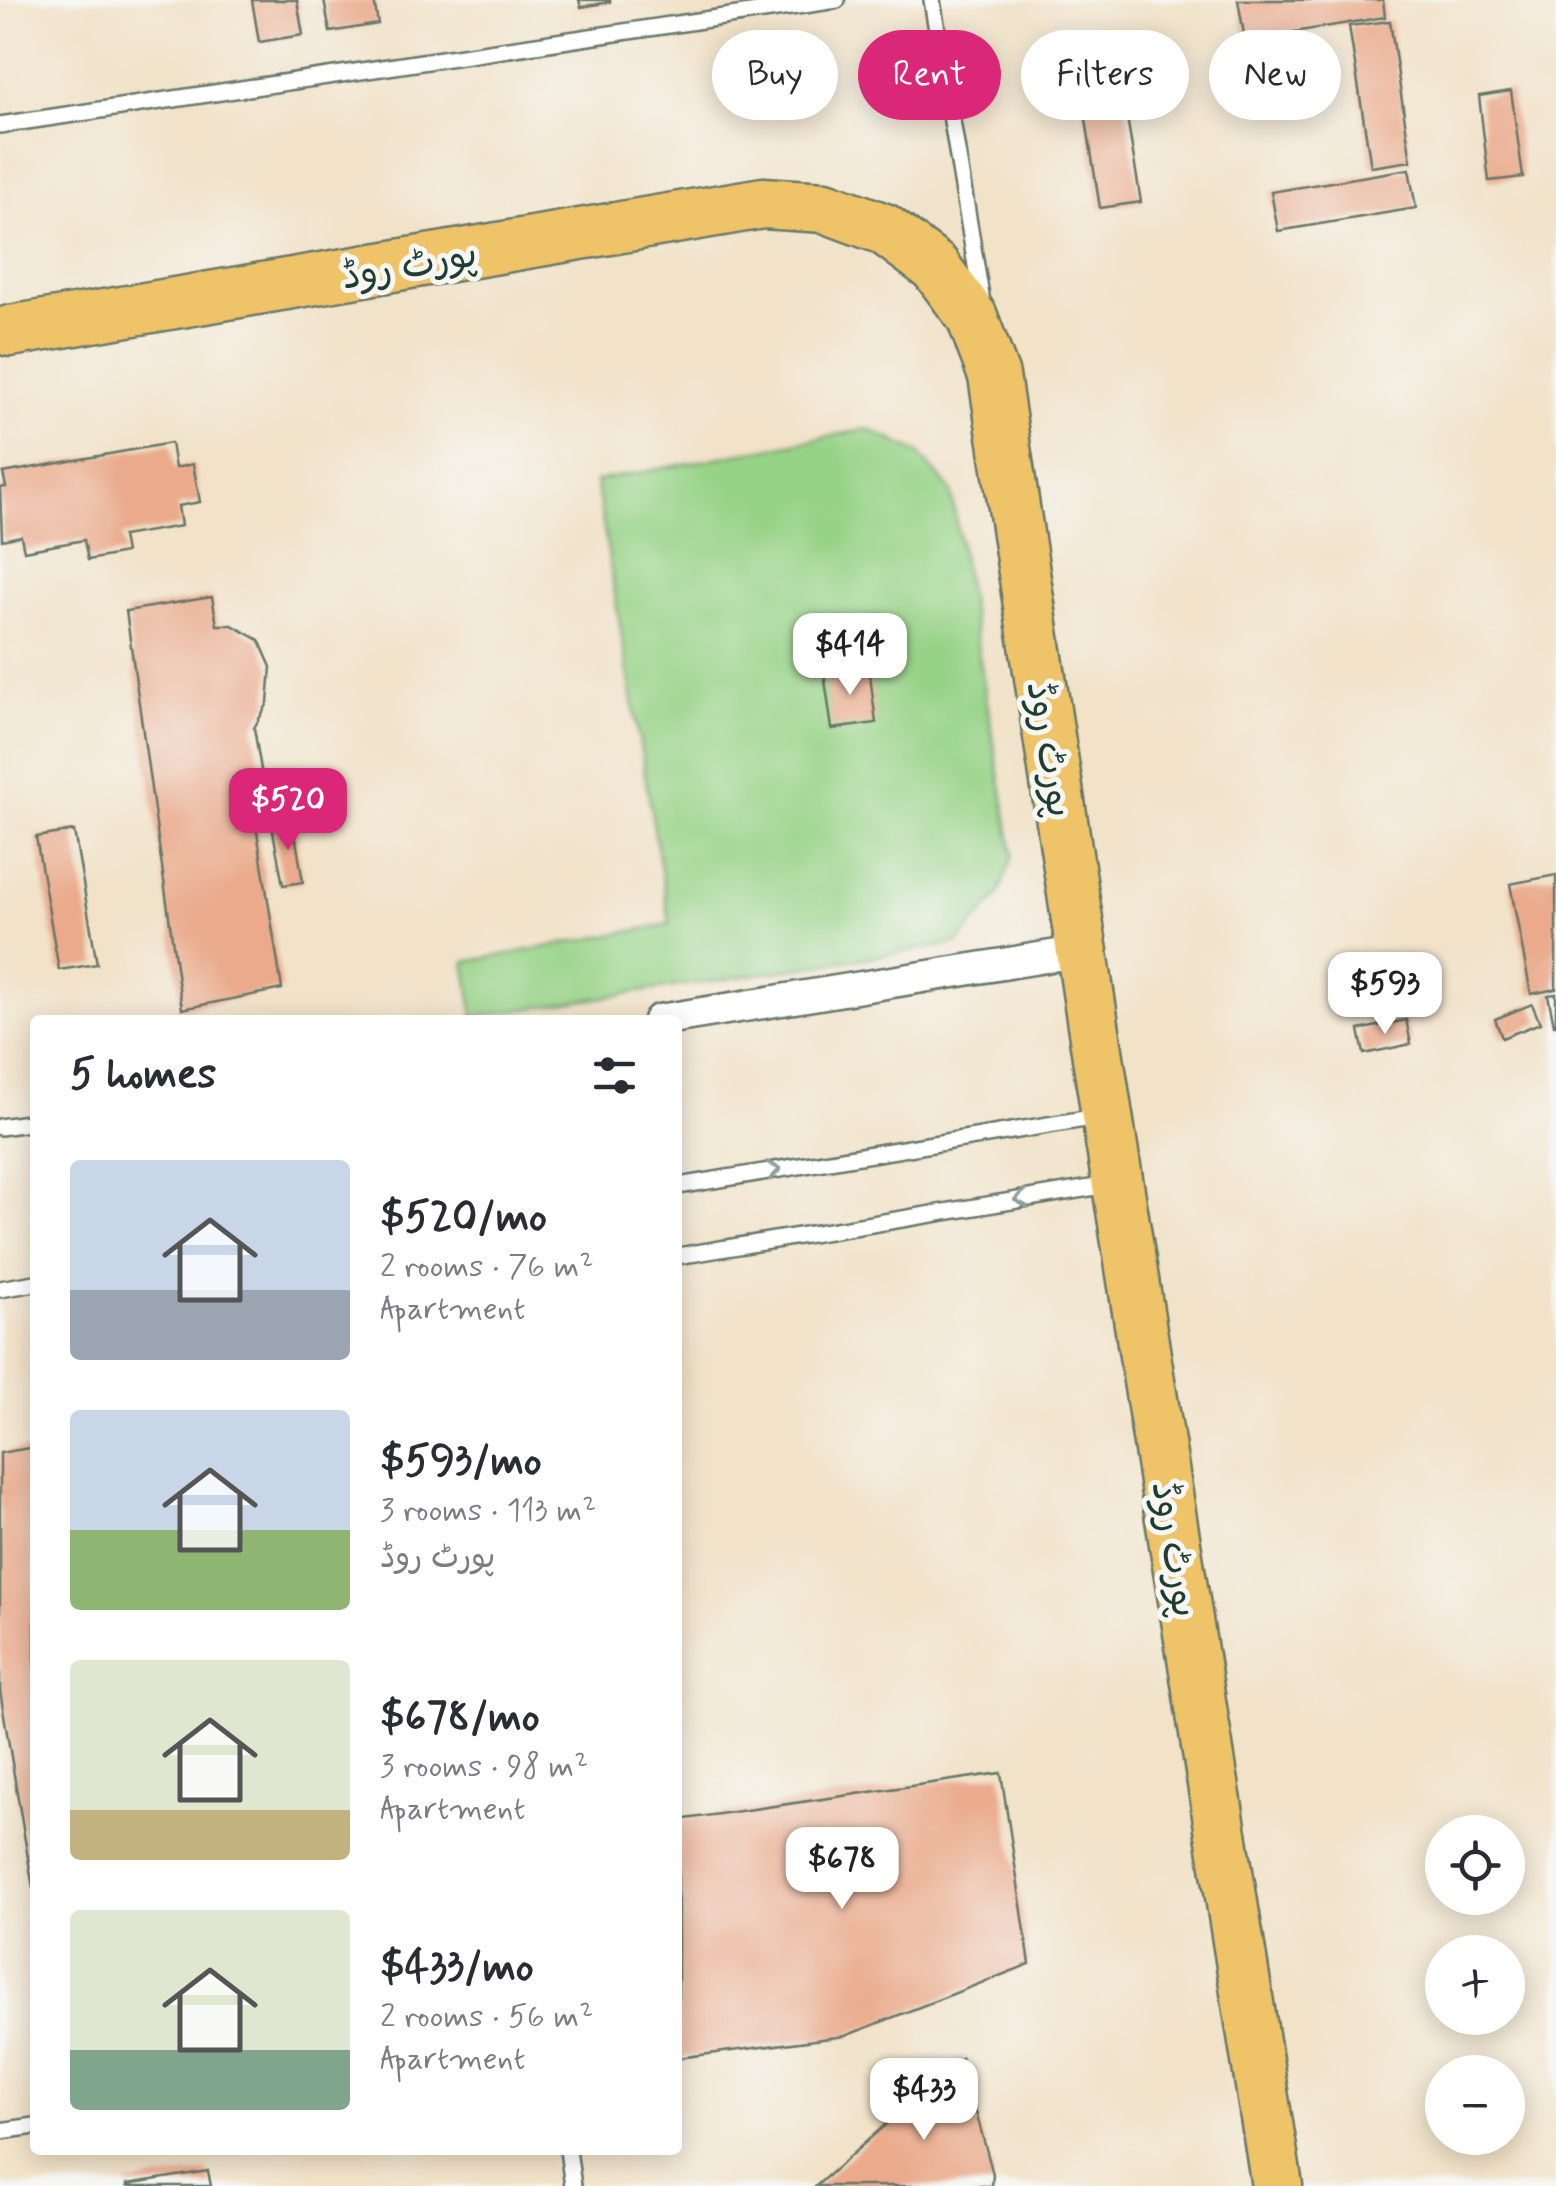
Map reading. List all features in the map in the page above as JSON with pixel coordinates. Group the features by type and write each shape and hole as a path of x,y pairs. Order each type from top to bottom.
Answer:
{"main road":[{"name":"پورٹ روڈ","path":"5,332 763,203 826,208 884,229 935,267 972,317 994,376 1277,2186"}],"street":[{"path":"682,1016 1082,951"}],"lane":[{"path":"0,125 837,0"},
{"path":"932,0 994,376"},
{"path":"682,1185 1107,1116"},
{"path":"0,1128 30,1123"},
{"path":"682,1255 1118,1184"},
{"path":"0,1289 30,1284"},
{"path":"0,2132 30,2127"},
{"path":"569,2155 574,2186"}],"green space":[{"path":"868,429 919,453 951,491 1013,855 998,896 957,944 474,1015 465,962 670,924 596,481"}],"building":[{"path":"252,0 297,0 303,35 259,42"},
{"path":"324,0 374,0 378,24 330,32"},
{"path":"579,0 610,0 610,2 581,7"},
{"path":"1238,0 1383,0 1385,17 1306,30 1243,30"},
{"path":"1390,21 1411,161 1371,167 1349,26"},
{"path":"1511,91 1523,177 1489,181 1479,96"},
{"path":"1086,120 1127,120 1141,202 1100,208"},
{"path":"1409,169 1416,208 1278,231 1271,192"},
{"path":"171,443 175,468 193,464 200,502 178,506 181,526 122,536 125,553 88,560 84,540 24,551 21,536 2,540 0,488 6,487 3,473"},
{"path":"212,597 217,625 232,625 259,640 271,667 268,703 254,728 267,805 253,806 282,989 182,1009 126,611"},
{"path":"869,667 876,723 832,729 824,673"},
{"path":"293,822 303,882 283,885 272,826"},
{"path":"74,831 97,964 59,970 36,837"},
{"path":"1556,875 1556,989 1531,994 1510,884"},
{"path":"1556,994 1556,1025 1554,1025 1548,995"},
{"path":"1532,1004 1540,1023 1502,1038 1495,1019"},
{"path":"1406,1020 1411,1044 1364,1054 1359,1030"},
{"path":"30,1448 30,1870 0,1691 0,1453"},
{"path":"1001,1773 1030,1964 845,2036 682,2057 682,1819"},
{"path":"961,2058 993,2174 992,2186 816,2186"},
{"path":"208,2171 211,2186 127,2186 127,2184"}]}
